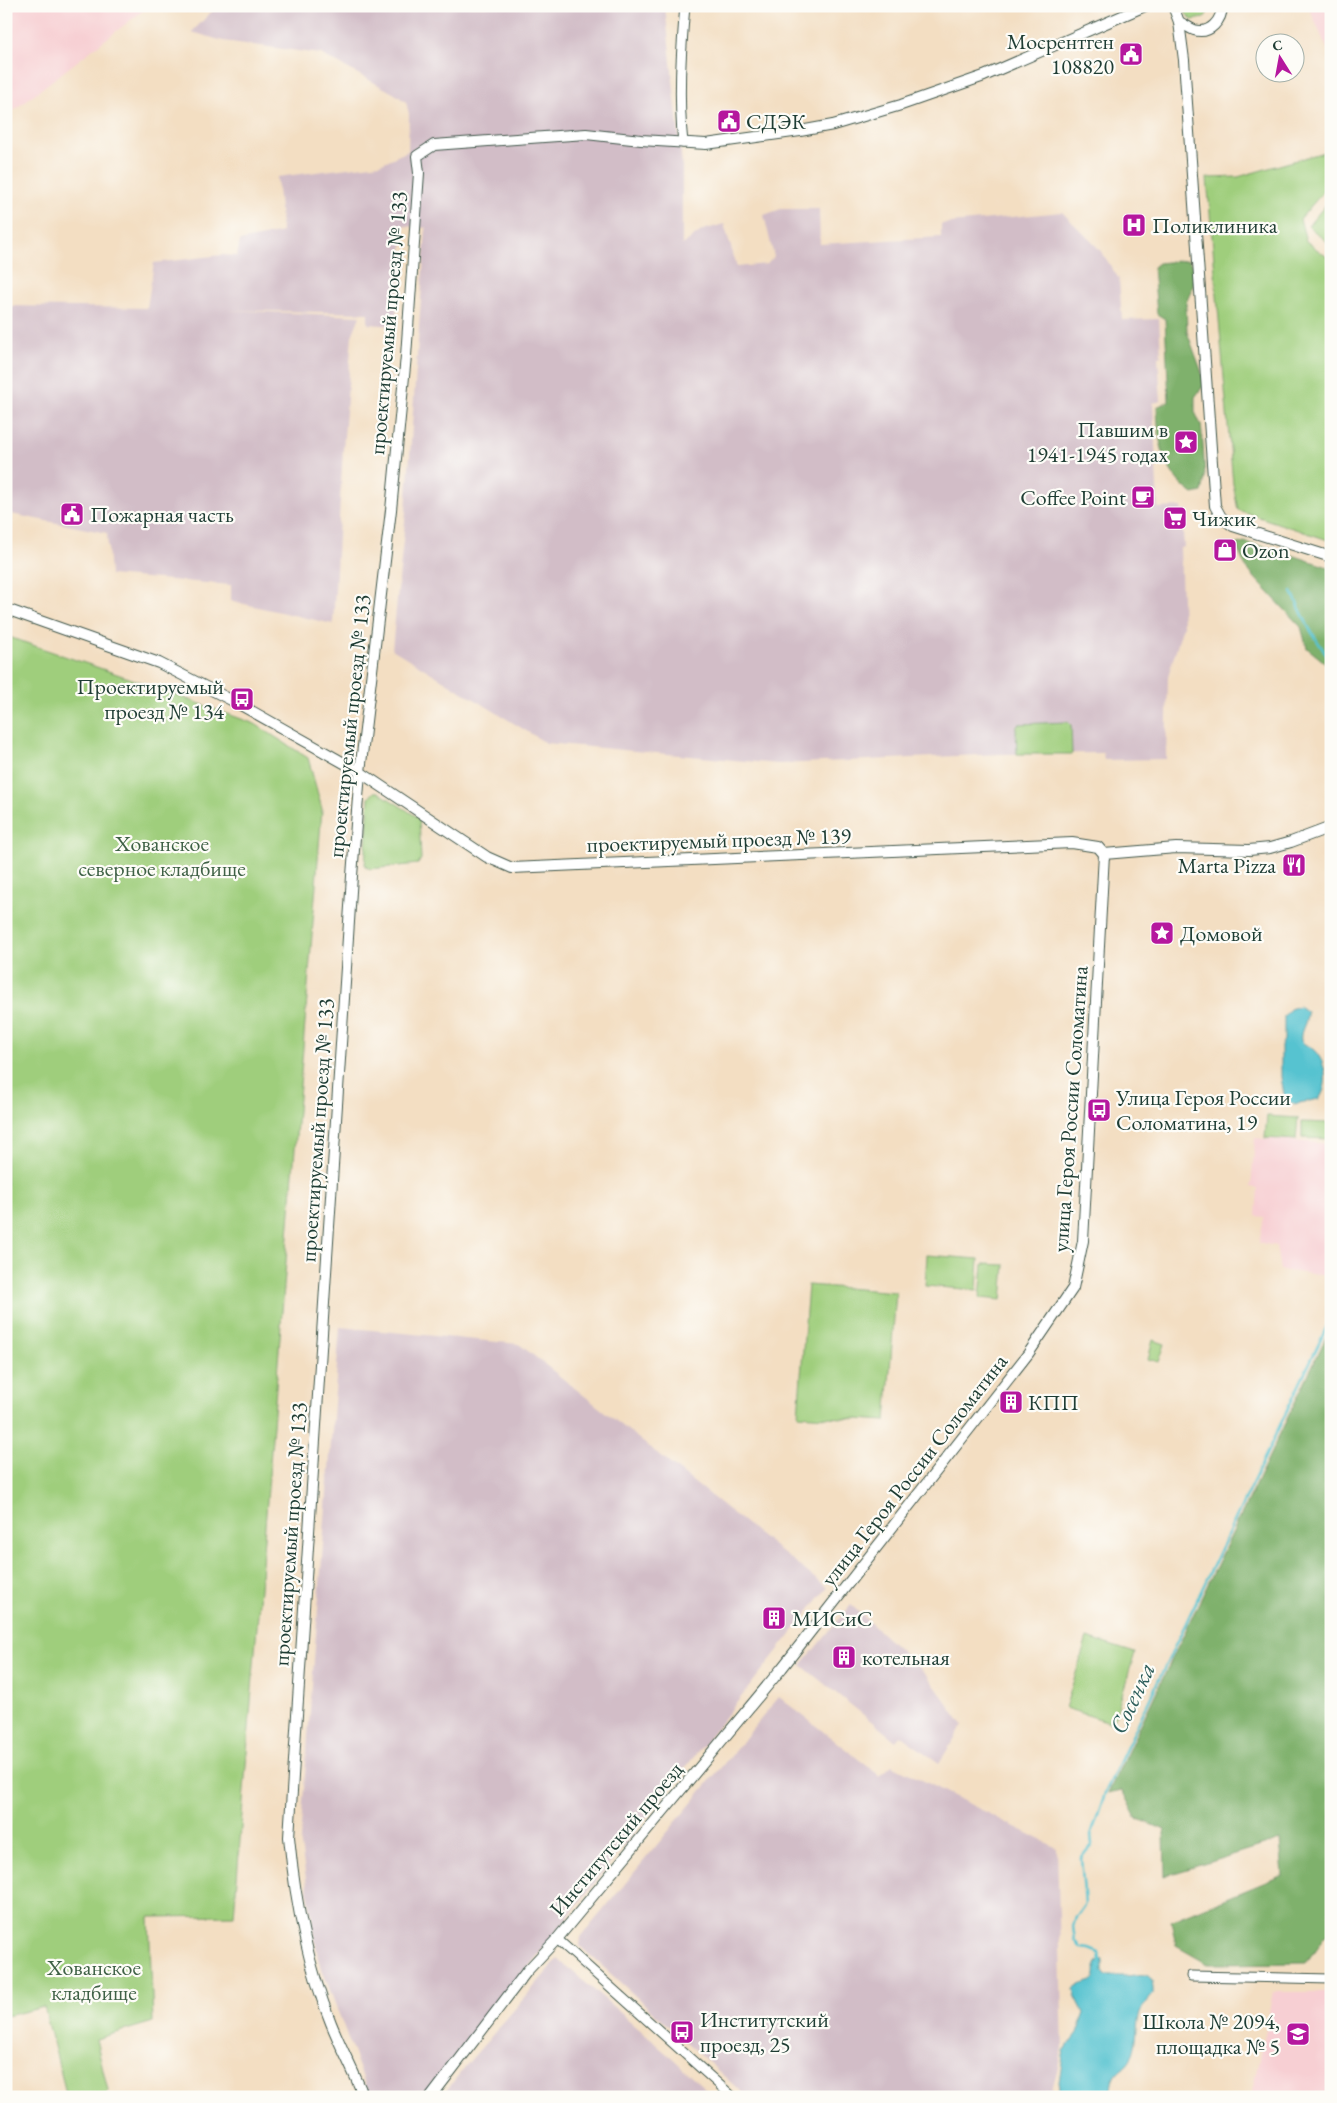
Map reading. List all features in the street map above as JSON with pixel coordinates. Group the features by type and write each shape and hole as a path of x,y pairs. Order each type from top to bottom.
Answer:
{"street":[{"path":"685,6 681,53 680,117 683,143 706,144 800,131 902,106 984,76 1145,6"},
{"path":"1173,6 1179,22 1184,60 1215,506 1221,517 1233,526 1331,557"},
{"path":"1179,22 1195,30 1208,29 1220,19 1222,6"},
{"name":"проектируемый проезд № 133","path":"364,2097 331,2023 312,1965 294,1889 289,1837 360,772 392,510 418,192 417,156 434,145 586,134 683,143"},
{"path":"6,609 159,663 244,706 360,772"},
{"name":"проектируемый проезд № 139","path":"360,772 487,857 512,868 1072,843 1098,847 1104,854"},
{"path":"1104,854 1176,848 1249,850 1270,848 1331,827"},
{"name":"улица Героя России Соломатина","path":"832,1606 1028,1354 1073,1288 1083,1241 1104,854"},
{"name":"Институтский проезд","path":"431,2097 527,1970 557,1939 832,1606"},
{"path":"557,1939 733,2097"},
{"path":"1191,1976 1331,1979"}],"shaded area":[{"path":"6,6 149,6 6,116"},
{"path":"217,6 665,6 682,164 682,245 703,230 724,224 737,267 767,264 774,257 764,215 781,209 819,209 820,244 941,237 941,224 1062,212 1101,251 1119,279 1122,320 1159,319 1161,356 1158,357 1161,401 1153,403 1158,508 1181,507 1184,547 1180,548 1183,626 1168,676 1166,759 1104,760 1103,753 1001,754 779,764 546,743 392,649 406,511 426,228 404,226 395,326 368,324 368,313 225,310 360,316 352,336 343,449 333,624 231,601 231,585 110,575 107,533 6,513 6,306 147,308 154,263 222,255 237,256 240,241 282,232 277,177 380,164 408,151 409,114 406,102 395,94 321,54 223,41 192,32"},
{"path":"1308,6 1331,6 1331,57"},
{"path":"1255,1138 1331,1144 1331,1265 1327,1276 1280,1270 1276,1246 1259,1243 1264,1217 1256,1216 1258,1188 1251,1187"},
{"path":"340,1327 519,1344 827,1588 426,2097 370,2097 318,1958 300,1839"},
{"path":"851,1605 927,1675 963,1725 939,1763 900,1735 896,1741 801,1665"},
{"path":"779,1697 880,1776 892,1765 1057,1848 1063,2048 1050,2097 747,2097 580,1946 581,1937"},
{"path":"558,1959 667,2053 714,2097 441,2097"},
{"name":"Школа № 2094, площадка № 5","path":"1273,1992 1331,1992 1331,2097 1251,2097"}],"green space":[{"path":"1185,6 1209,6 1209,11 1204,18 1192,20 1186,14"},
{"path":"1331,150 1331,191 1323,192 1300,219 1306,241 1331,260 1331,541 1238,510 1233,484 1207,178 1238,177"},
{"path":"1328,202 1331,204 1331,245 1308,226"},
{"path":"1188,260 1194,267 1194,283 1186,303 1187,332 1201,370 1204,385 1195,397 1195,412 1201,425 1205,478 1202,492 1193,494 1175,476 1164,456 1161,444 1157,407 1169,401 1165,319 1157,314 1153,267 1158,263"},
{"path":"1244,542 1274,549 1331,568 1331,677 1328,665 1307,648 1301,627 1245,566 1236,545"},
{"name":"Хованское северное кладбище","path":"6,636 255,724 308,758 322,809 234,1916 149,1917 153,2022 96,2039 108,2091 105,2097 67,2097 44,2007 6,2016"},
{"path":"1068,722 1071,725 1072,754 1017,754 1016,728 1019,724"},
{"path":"374,792 378,792 419,818 421,859 418,864 370,869 365,866 369,798"},
{"path":"1267,1116 1298,1118 1296,1140 1265,1138"},
{"path":"1302,1122 1331,1123 1331,1139 1302,1138"},
{"path":"927,1255 979,1259 977,1290 925,1286"},
{"path":"983,1264 1005,1265 1002,1300 980,1298"},
{"path":"808,1285 896,1292 886,1421 798,1415"},
{"path":"1331,1327 1331,1931 1323,1938 1306,1963 1208,1964 1176,1946 1171,1921 1283,1875 1280,1840 1165,1876 1164,1830 1136,1818 1122,1790 1108,1793"},
{"path":"1153,1340 1165,1344 1159,1362 1148,1359"},
{"path":"1087,1638 1135,1653 1113,1723 1065,1708"}],"water":[{"path":"1299,1006 1307,1012 1301,1033 1301,1041 1314,1050 1322,1061 1325,1081 1319,1099 1294,1104 1285,1100 1281,1077 1281,1046 1284,1040 1284,1016 1290,1009"},
{"path":"1100,1959 1103,1960 1103,1971 1106,1976 1147,1976 1152,1981 1153,1994 1141,2010 1131,2059 1115,2077 1111,2097 1057,2097 1064,2051 1077,2034 1084,2013 1075,1995 1074,1988 1094,1980 1096,1964"}],"waterway":[{"path":"1292,592 1309,628 1331,662"},
{"name":"Сосенка","path":"1100,1961 1099,1953 1081,1948 1075,1940 1073,1927 1076,1917 1085,1904 1081,1858 1092,1844 1091,1836 1105,1793 1331,1318"}],"place":[{"name":"Мосрентген 108820","path":"1131,54"},
{"name":"СДЭК","path":"729,121"},
{"name":"Поликлиника","path":"1134,225"},
{"name":"Павшим в 1941-1945 годах","path":"1186,442"},
{"name":"Coffee Point","path":"1143,497"},
{"name":"Пожарная часть","path":"72,514"},
{"name":"Чижик","path":"1175,518"},
{"name":"Ozon","path":"1225,550"},
{"name":"Проектируемый проезд № 134","path":"242,699"},
{"name":"Marta Pizza","path":"1294,865"},
{"name":"Домовой","path":"1162,933"},
{"name":"Улица Героя России Соломатина, 19","path":"1099,1110"},
{"name":"КПП","path":"1011,1402"},
{"name":"МИСиС","path":"774,1618"},
{"name":"котельная","path":"844,1657"},
{"name":"Институтский проезд, 25","path":"682,2032"},
{"name":"Школа № 2094, площадка № 5","path":"1298,2034"}],"park label":[{"name":"Хованское кладбище","path":"94,1980"}]}
